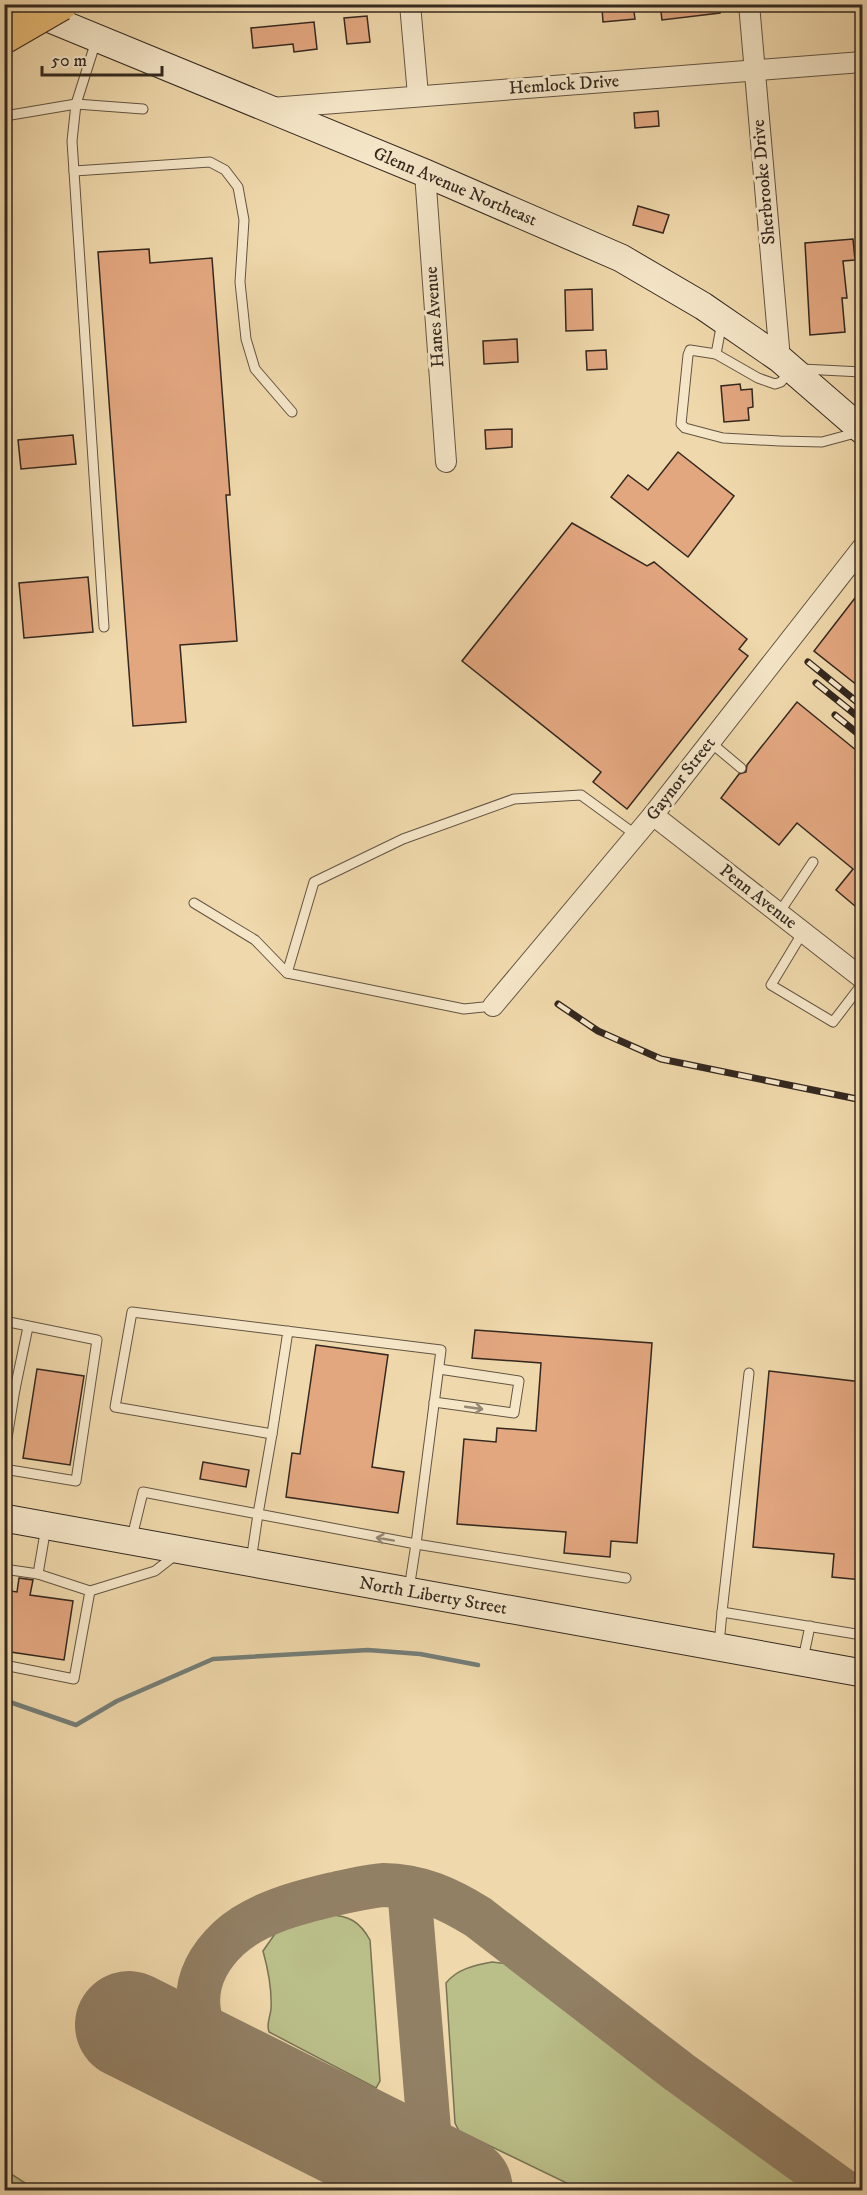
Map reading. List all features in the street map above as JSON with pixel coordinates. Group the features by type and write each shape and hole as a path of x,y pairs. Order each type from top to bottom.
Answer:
{"highway":[{"path":"4,37 61,4"}],"street":[{"name":"Glenn Avenue Northeast","path":"14,4 425,173 621,258 653,275 786,364 862,430"},
{"path":"410,4 418,95"},
{"name":"Sherbrooke Drive","path":"748,4 786,364"},
{"name":"Hemlock Drive","path":"266,109 418,95 862,62"},
{"name":"Hanes Avenue","path":"425,173 446,462"},
{"name":"Gaynor Street","path":"493,1006 653,815 862,548"},
{"name":"Penn Avenue","path":"653,815 862,978"},
{"name":"North Liberty Street","path":"4,1518 862,1673"}],"lane":[{"path":"97,39 76,104 72,141 104,627"},
{"path":"5,116 76,104 143,109"},
{"path":"74,171 210,162 225,170 238,187 244,220 240,282 246,339 255,369 291,412"},
{"path":"716,354 723,320"},
{"path":"862,372 786,364 781,382 775,384 716,354 690,350 687,355 681,424 685,428 723,438 822,442 862,430"},
{"path":"710,742 741,768"},
{"path":"287,973 314,882 403,839 514,800 581,795 636,835"},
{"path":"779,913 813,862"},
{"path":"194,903 255,940 287,973 464,1009 493,1006"},
{"path":"803,932 771,985 833,1023 862,984"},
{"path":"272,1434 115,1407 132,1312 441,1350 409,1591"},
{"path":"4,1321 97,1340 76,1481 4,1469"},
{"path":"4,1456 28,1326"},
{"path":"251,1563 288,1331"},
{"path":"434,1402 514,1413 519,1381 439,1369"},
{"path":"719,1647 749,1373"},
{"path":"4,1383 15,1389"},
{"path":"132,1540 143,1492 416,1544 626,1578"},
{"path":"38,1574 47,1525"},
{"path":"4,1569 38,1574 90,1591 154,1571 168,1563 181,1549"},
{"path":"4,1665 74,1678 90,1591"},
{"path":"722,1612 862,1635"},
{"path":"803,1662 810,1626"}],"green space":[{"path":"328,1915 348,1918 362,1928 370,1940 380,2081 376,2088 269,2032 268,2029 271,1994 263,1951 277,1931"},
{"path":"492,1962 509,1964 522,1970 811,2190 581,2190 459,2131 455,2123 446,1983 461,1971"},
{"path":"5,2170 36,2190 5,2190"}],"building":[{"path":"660,4 720,4 720,13 662,20"},
{"path":"633,5 635,19 603,22 602,8"},
{"path":"367,16 370,42 347,44 344,18"},
{"path":"314,22 317,49 294,52 293,44 253,48 251,28"},
{"path":"658,111 659,126 635,128 634,113"},
{"path":"638,206 669,215 663,233 633,225"},
{"path":"853,239 855,260 843,261 847,298 842,298 845,332 810,335 805,243"},
{"path":"149,249 150,263 212,258 230,495 226,495 237,641 180,645 186,722 133,726 98,252"},
{"path":"592,289 593,330 566,331 565,290"},
{"path":"517,339 518,362 484,364 483,341"},
{"path":"606,350 607,369 587,370 586,351"},
{"path":"740,384 741,390 752,389 753,407 748,408 749,420 724,422 721,386"},
{"path":"512,429 512,447 486,449 485,430"},
{"path":"73,435 76,464 21,469 18,440"},
{"path":"678,452 734,496 688,557 611,497 628,475 648,490"},
{"path":"572,523 647,566 654,562 747,639 739,649 748,656 627,809 593,782 601,772 462,661"},
{"path":"88,577 93,632 24,638 19,583"},
{"path":"862,589 862,689 814,651"},
{"path":"797,702 862,755 862,912 836,890 853,869 797,823 779,845 721,798 739,774 746,772 747,765"},
{"path":"475,1330 652,1343 637,1543 611,1541 610,1557 564,1553 566,1532 457,1524 464,1439 496,1442 497,1428 536,1431 541,1363 472,1358"},
{"path":"316,1345 388,1355 372,1467 404,1472 398,1513 286,1497 292,1453 300,1454"},
{"path":"37,1369 84,1376 70,1465 23,1458"},
{"path":"769,1371 862,1382 862,1580 832,1577 834,1554 753,1547"},
{"path":"203,1462 249,1470 246,1487 200,1479"},
{"path":"19,1578 33,1580 30,1595 73,1601 64,1660 4,1651 4,1590 17,1592"}],"waterway":[{"path":"4,1700 76,1725 117,1701 213,1659 368,1650 420,1654 478,1665"}],"taxiway":[{"path":"240,2080 212,2046 199,2011 199,1992 203,1974 213,1956 240,1929 265,1915 293,1905 371,1886 409,1887 445,1899 478,1917 679,2072 842,2190"},
{"path":"409,1888 433,2178"}],"runway":[{"path":"129,2025 459,2190"}],"railway":[{"path":"808,662 862,706"},
{"path":"816,683 862,720"},
{"path":"835,715 862,737"},
{"path":"558,1004 598,1031 661,1059 862,1100"}]}
